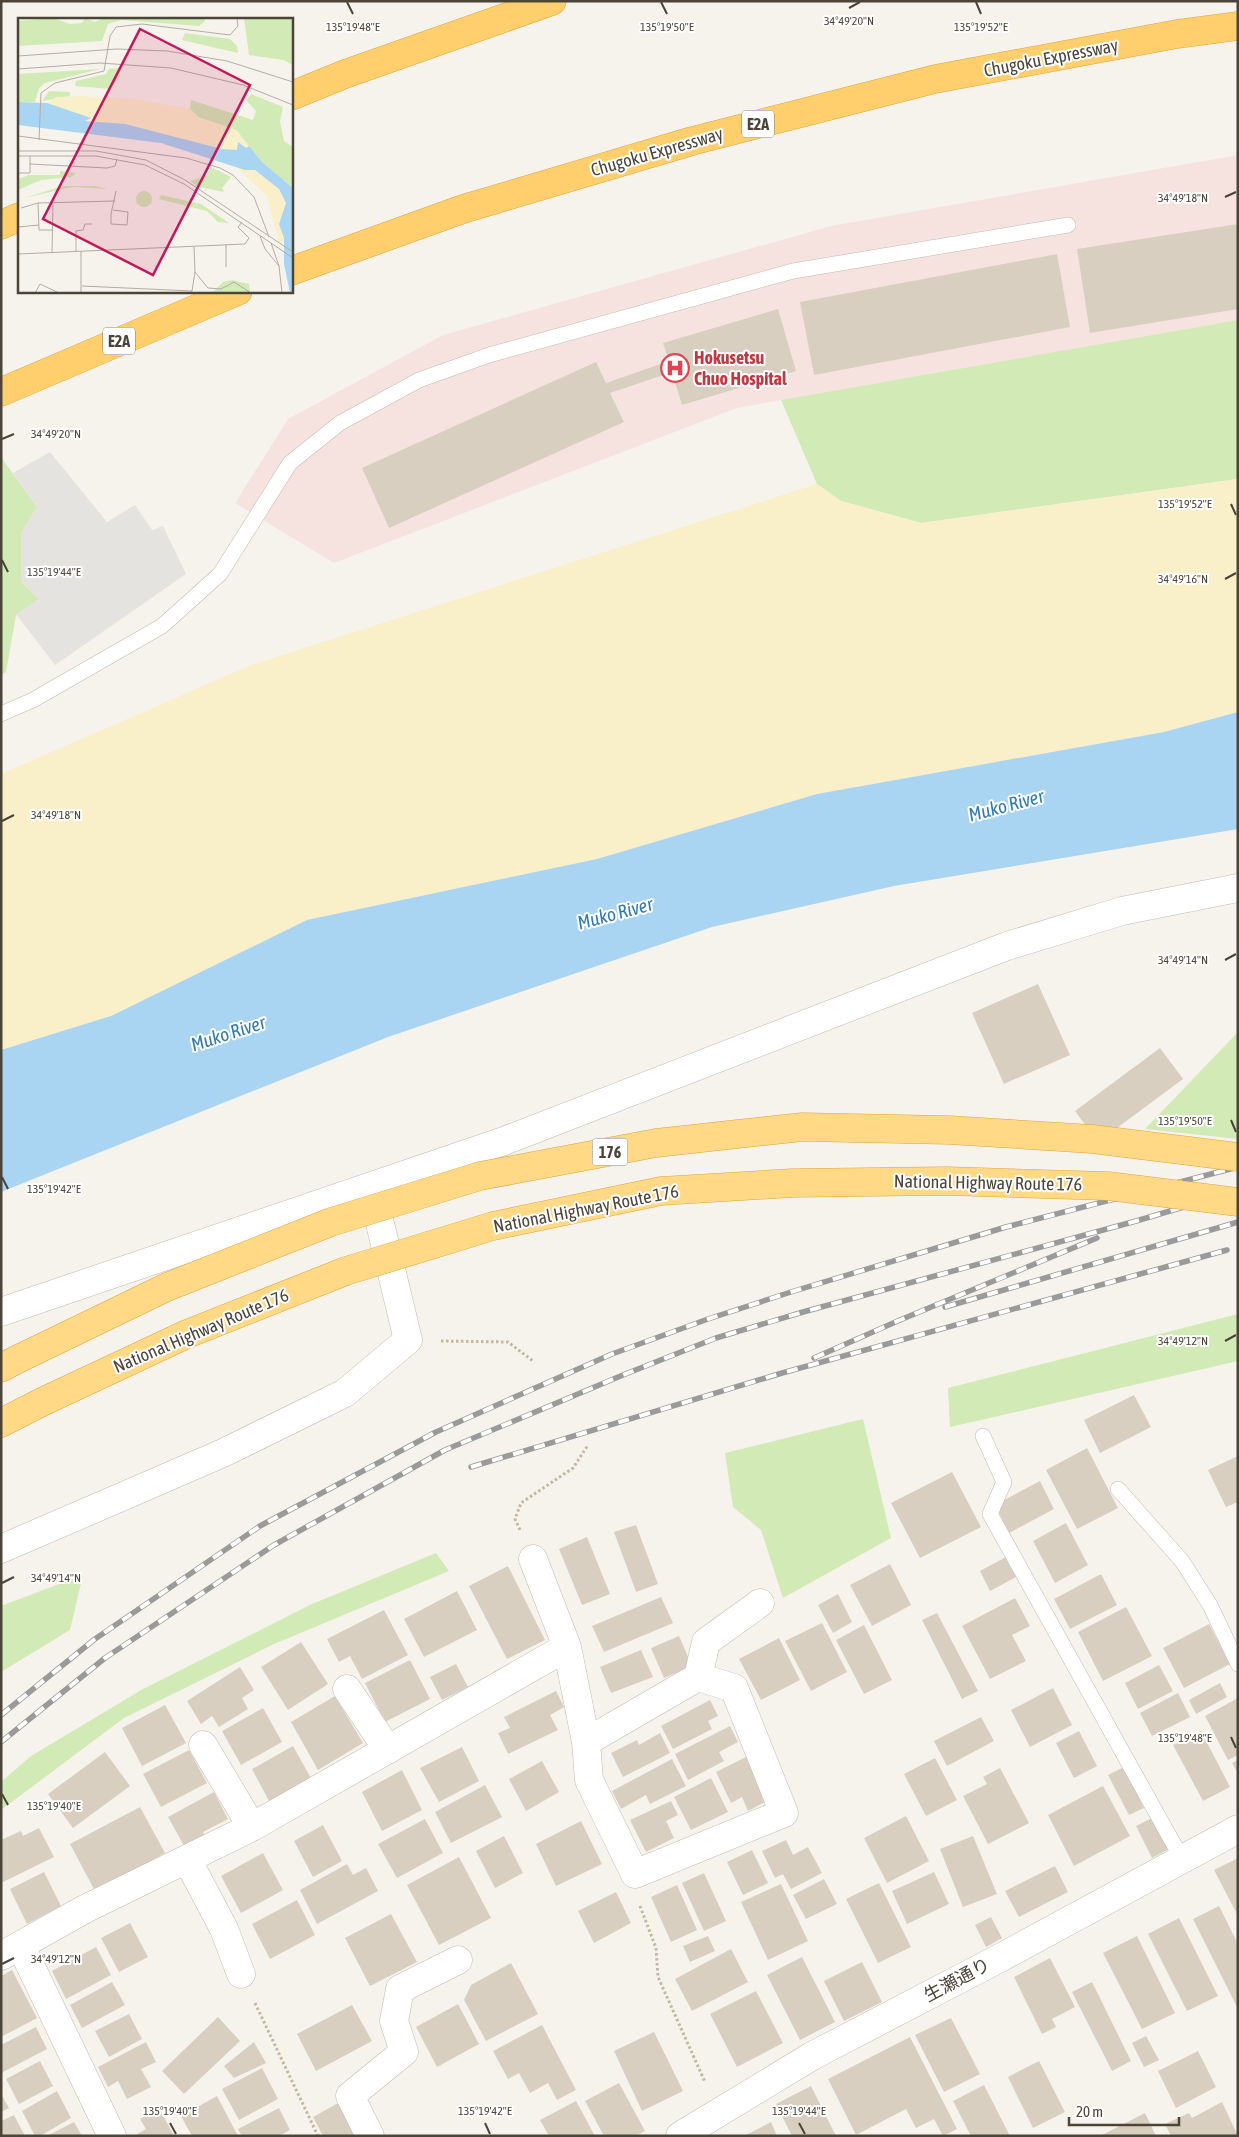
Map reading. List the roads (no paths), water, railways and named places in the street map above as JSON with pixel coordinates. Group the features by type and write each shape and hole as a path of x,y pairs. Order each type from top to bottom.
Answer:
{"highway":[{"path":"292,96 345,74 552,1"},
{"name":"Chugoku Expressway","path":"292,271 463,209 692,140 935,79 1177,34 1238,26"},
{"path":"1,226 18,218"},
{"name":"E2A","path":"1,392 236,292"},
{"name":"176","path":"9,1364 168,1287 330,1222 480,1176 656,1143 802,1127 948,1130 1092,1139 1238,1157"},
{"name":"National Highway Route 176","path":"1,1423 187,1334 346,1271 493,1226 661,1190 793,1183 947,1181 1108,1186 1238,1202"}],"street":[{"path":"1,1312 504,1141 1007,946 1122,911 1238,888"},
{"path":"1,1549 223,1453 346,1393 408,1340 371,1185"},
{"path":"533,1559 567,1648 586,1742 589,1780 635,1874 784,1813 734,1688 698,1677"},
{"path":"586,1742 698,1677 706,1642 760,1602"},
{"path":"112,2136 11,1951 85,1909 252,1827 567,1648"},
{"path":"347,1689 388,1750"},
{"path":"203,1745 252,1827"},
{"name":"生瀬通り","path":"680,2136 812,2056 998,1959 1238,1829"},
{"path":"187,1859 224,1929 241,1974"},
{"path":"370,2136 350,2096 404,2052 394,2021 400,1989 458,1960"}],"lane":[{"path":"1,714 33,700 162,626 220,574 290,462 340,423 419,380 489,355 793,271 1068,225"},
{"path":"983,1436 1004,1482 990,1514 1182,1859"},
{"path":"1118,1489 1182,1561 1210,1605 1238,1664"}],"water":[{"name":"Muko River","path":"1238,712 1238,829 894,886 712,927 388,1037 1,1192 1,1050 111,1016 307,920 597,859 817,794 1164,732"}],"railway":[{"path":"1,1715 95,1639 260,1526 436,1432 612,1354 708,1319 791,1292 1006,1227 1238,1167"},
{"path":"1,1742 105,1658 274,1545 445,1450 716,1338 1238,1191"},
{"path":"945,1307 1238,1222"},
{"path":"814,1358 1097,1238"},
{"path":"471,1467 782,1373 1227,1250"}],"place":[{"name":"Hokusetsu Chuo Hospital","path":"675,368"}]}
